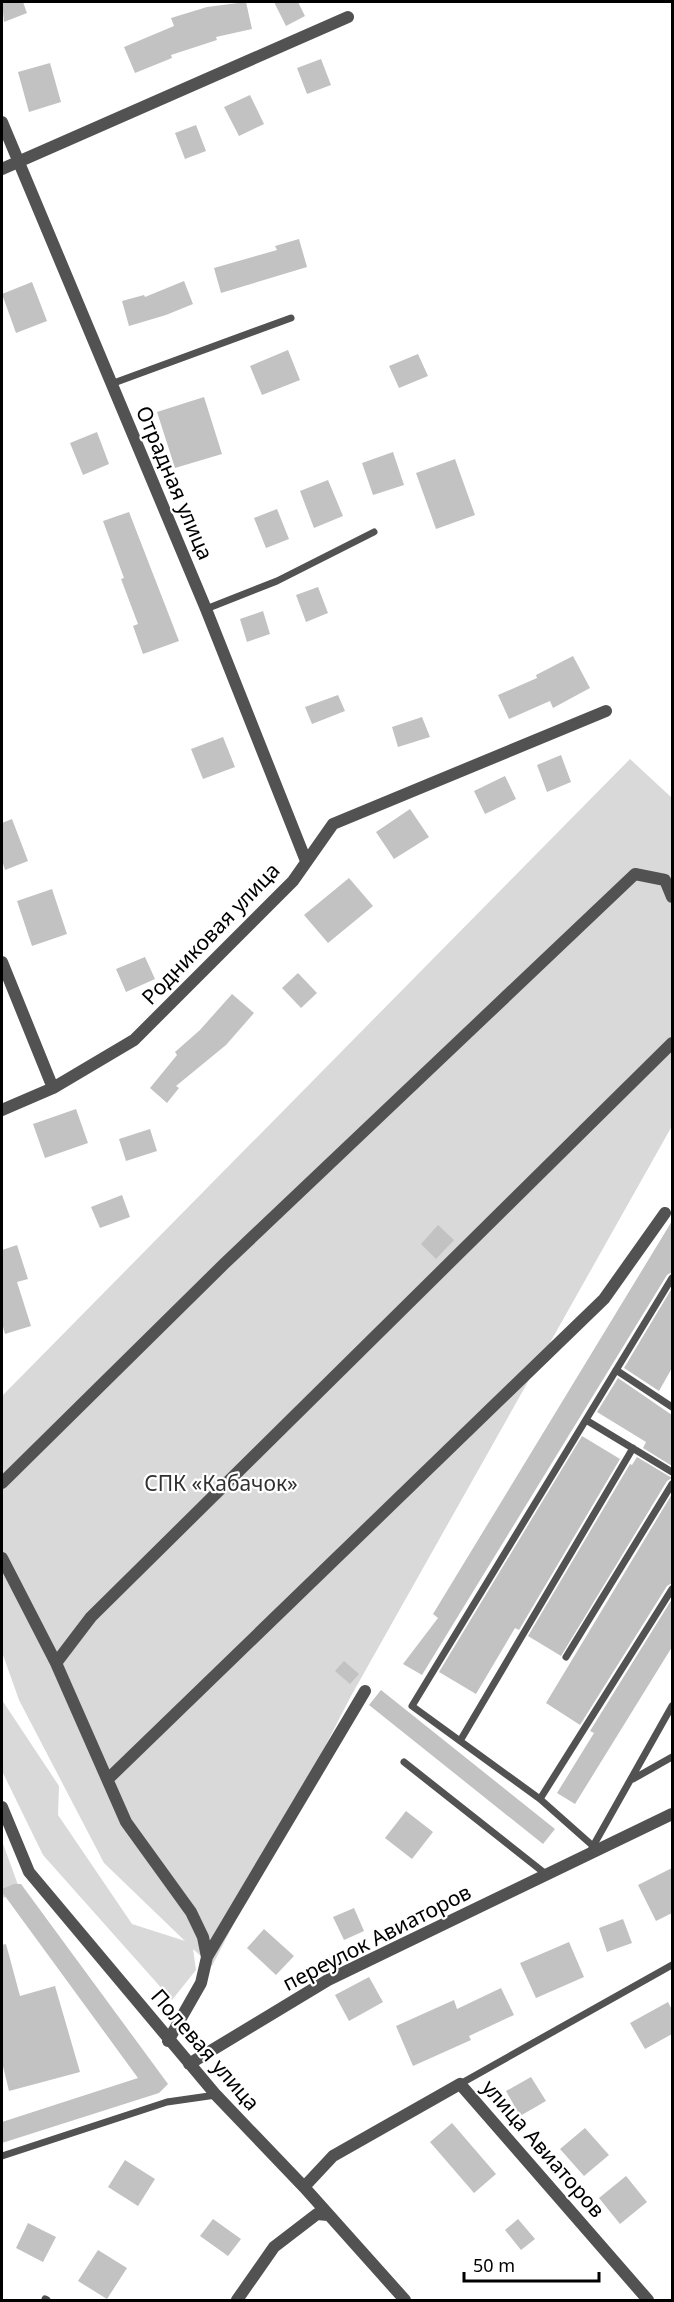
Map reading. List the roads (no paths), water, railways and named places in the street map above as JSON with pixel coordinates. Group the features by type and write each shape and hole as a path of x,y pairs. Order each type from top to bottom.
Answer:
{"street":[{"path":"2,169 348,17"},
{"name":"Отрадная улица","path":"2,122 206,609 306,861"},
{"name":"Родниковая улица","path":"2,1110 53,1088 134,1040 293,881 333,824 606,711"},
{"path":"2,1483 232,1256 635,874 665,880 672,897"},
{"path":"2,962 53,1088"},
{"path":"56,1663 91,1617 672,1043"},
{"path":"108,1779 604,1299 665,1213"},
{"path":"2,1558 56,1663 126,1822 191,1912 203,1937 207,1957"},
{"path":"168,2041 201,1983 207,1957 365,1691"},
{"name":"Полевая улица","path":"2,1807 29,1872 168,2041 304,2187 405,2301"},
{"name":"переулок Авиаторов","path":"189,2064 328,1980 547,1875 590,1851 672,1814"},
{"name":"улица Авиаторов","path":"304,2187 333,2156 460,2084 648,2301"},
{"path":"237,2301 274,2247 317,2214 328,2215"}],"lane":[{"path":"111,384 291,318"},
{"path":"206,609 277,581 374,532"},
{"path":"672,1278 412,1706 540,1799 590,1851 672,1706"},
{"path":"616,1370 672,1407"},
{"path":"586,1420 672,1472"},
{"path":"460,1740 633,1448"},
{"path":"566,1657 672,1484"},
{"path":"540,1799 672,1589"},
{"path":"631,1780 672,1757"},
{"path":"404,1762 547,1875"},
{"path":"460,2084 672,1965"},
{"path":"2,2156 167,2102 216,2095"}],"park label":[{"name":"СПК «Кабачок»","path":"221,1484"}]}
